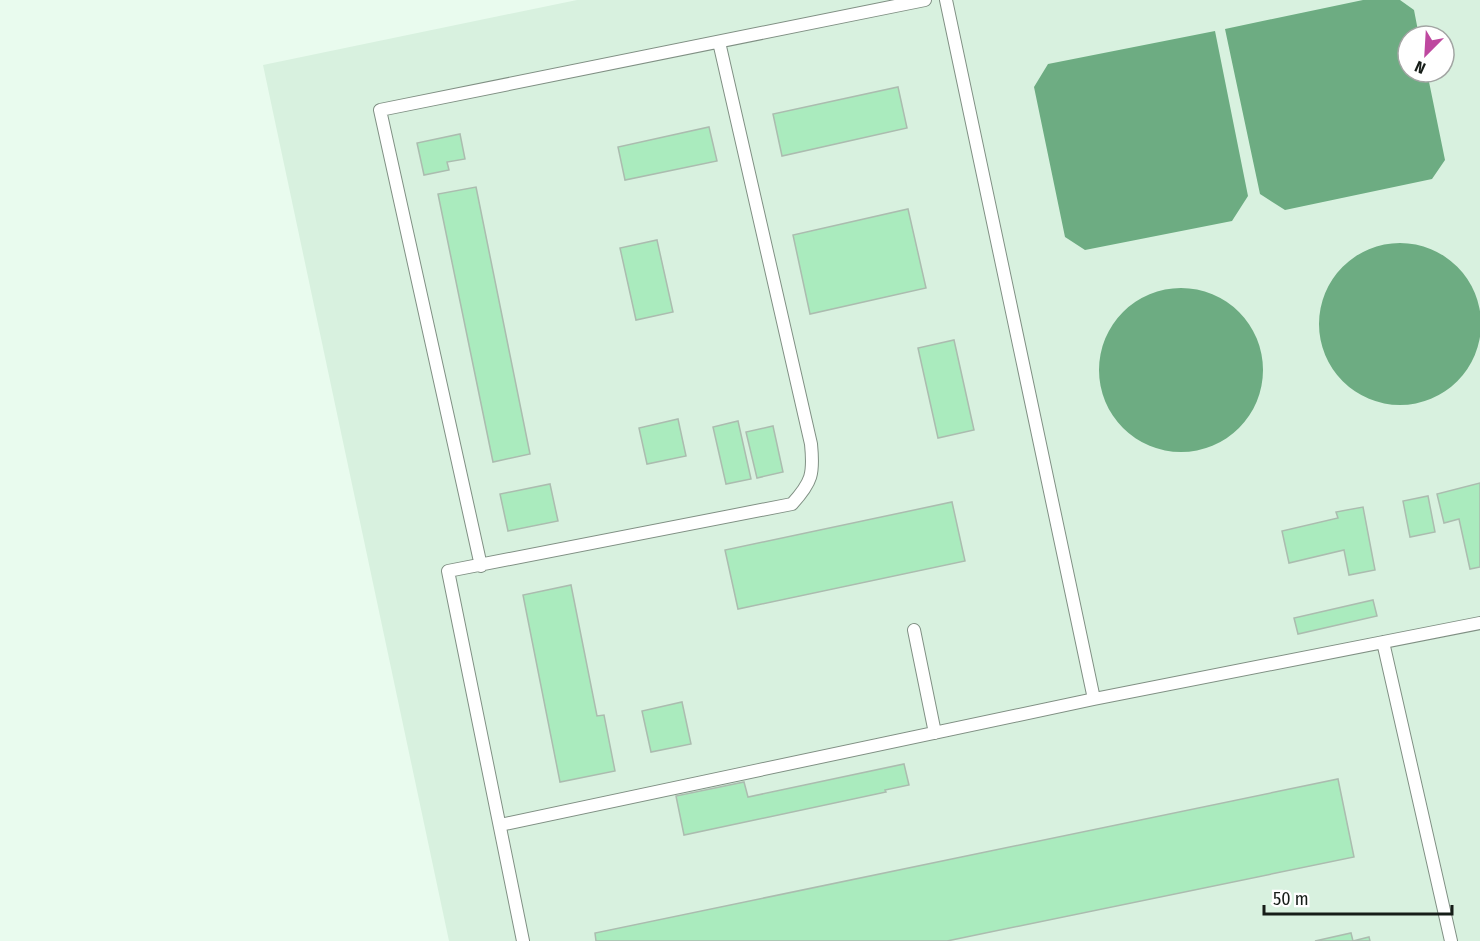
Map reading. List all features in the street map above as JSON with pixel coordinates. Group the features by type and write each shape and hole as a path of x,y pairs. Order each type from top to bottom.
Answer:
{"lane":[{"path":"481,566 380,110 925,0"},
{"path":"946,0 1094,699"},
{"path":"523,941 448,571 792,504 807,488 813,467 811,444 719,42"},
{"path":"500,825 1094,699 1480,623"},
{"path":"914,630 935,733"},
{"path":"1383,642 1451,941"}],"shaded area":[{"path":"577,0 1480,0 1480,941 449,941 263,65"},
{"path":"1363,0 1400,0 1414,10 1417,24 1396,24 1396,84 1429,84 1445,160 1432,179 1285,210 1260,194 1225,29"},
{"path":"1215,31 1248,196 1232,221 1085,250 1065,237 1034,87 1048,64"},
{"path":"1400,243 1431,249 1457,267 1475,293 1481,324 1475,355 1457,381 1431,399 1400,405 1369,399 1343,381 1325,355 1319,324 1325,293 1343,267 1369,249"},
{"path":"1181,288 1212,295 1239,312 1256,339 1263,370 1256,401 1239,428 1212,445 1181,452 1150,445 1123,428 1106,401 1099,370 1106,339 1123,312 1150,295"}],"building":[{"path":"898,87 907,128 782,156 773,114"},
{"path":"709,127 717,161 625,180 618,147"},
{"path":"460,134 465,159 447,162 449,170 424,175 417,143"},
{"path":"476,187 530,454 493,462 438,194"},
{"path":"908,209 926,288 810,314 793,235"},
{"path":"657,240 673,312 636,320 620,248"},
{"path":"954,340 974,430 938,438 918,348"},
{"path":"678,419 686,456 647,464 639,428"},
{"path":"738,421 751,479 726,484 713,427"},
{"path":"773,426 783,472 757,478 746,432"},
{"path":"1480,483 1480,567 1470,569 1459,519 1444,523 1437,494"},
{"path":"550,484 558,521 508,531 500,494"},
{"path":"1428,496 1435,532 1410,537 1403,501"},
{"path":"952,502 965,561 738,609 725,550"},
{"path":"1363,507 1375,570 1349,575 1344,550 1289,563 1282,531 1338,518 1336,512"},
{"path":"571,585 597,716 604,715 615,771 560,782 523,595"},
{"path":"1373,600 1377,616 1298,634 1294,618"},
{"path":"682,702 691,744 651,752 642,711"},
{"path":"904,764 909,785 885,790 886,792 684,835 676,796 744,782 748,797"},
{"path":"1338,779 1354,857 947,941 596,941 595,933"},
{"path":"1351,933 1353,941 1315,941"},
{"path":"1369,937 1370,941 1353,941"}]}
